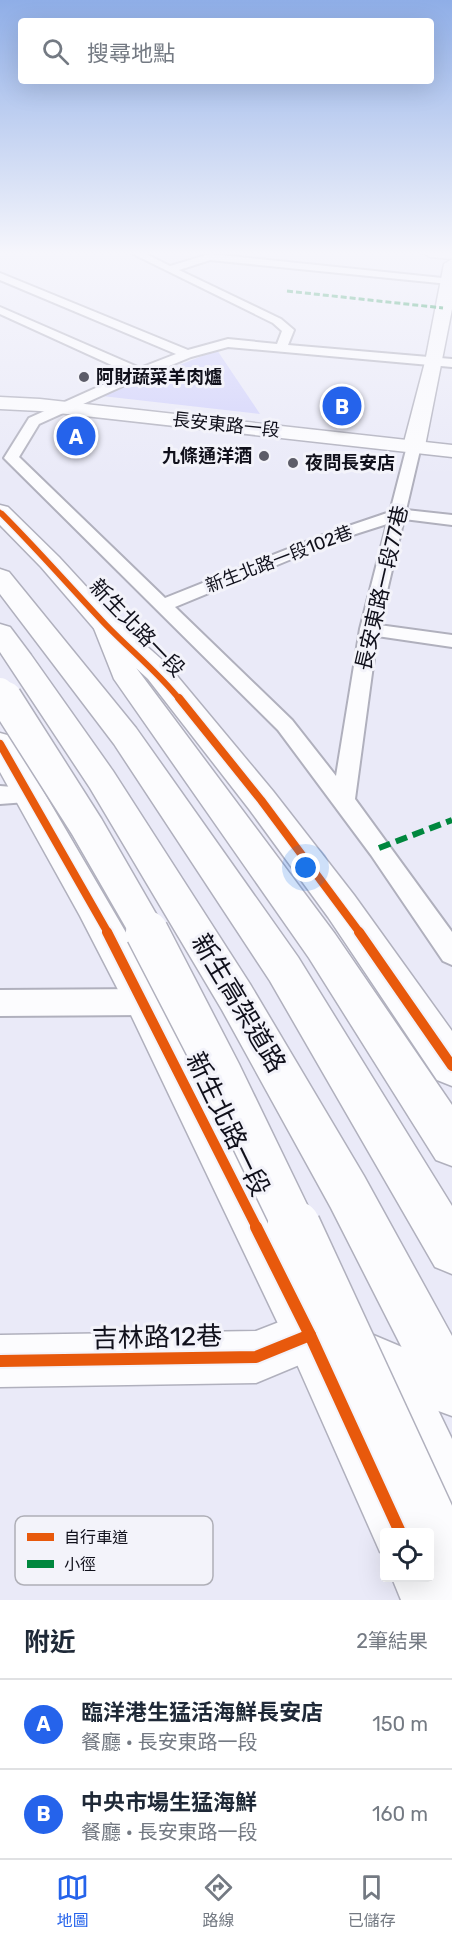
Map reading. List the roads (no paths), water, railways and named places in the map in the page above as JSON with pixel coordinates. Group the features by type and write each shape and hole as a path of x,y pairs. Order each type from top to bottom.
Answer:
{"main road":[{"path":"414,447 443,362 446,328"},
{"name":"長安東路一段","path":"0,403 62,407 452,451"},
{"name":"新生北路一段","path":"0,512 50,562 107,626 158,672 261,800 341,906 452,1066"},
{"path":"0,577 124,736 284,969 452,1250"},
{"path":"107,626 124,672 315,936 452,1144"},
{"name":"新生高架道路","path":"0,633 58,712 189,918 289,1088 452,1390"},
{"path":"0,691 62,787 136,911 231,1095 452,1569"},
{"name":"新生北路一段","path":"0,744 16,795 145,1002 310,1335 398,1528"},
{"path":"310,1335 391,1368 452,1501"},
{"name":"吉林路12巷","path":"0,1361 256,1357 310,1335"},
{"path":"423,1582 431,1600"}],"lane":[{"path":"39,328 140,373"},
{"path":"124,328 187,354"},
{"path":"281,348 288,330 285,328"},
{"path":"443,362 228,343 187,354 34,421 11,459 285,725 344,802 452,953"},
{"name":"長安東路一段77巷","path":"344,802 369,628 414,447"},
{"path":"398,514 452,520"},
{"name":"新生北路一段102巷","path":"162,606 334,536 398,514"},
{"path":"369,628 452,641"},
{"path":"0,1003 145,1002"}],"place":[{"name":"阿財蔬菜羊肉爐","path":"84,377"},
{"name":"中央市場生猛海鮮","path":"342,406"},
{"name":"臨洋港生猛活海鮮長安店","path":"76,436"},
{"name":"九條通洋酒","path":"264,456"},
{"name":"夜問長安店","path":"293,463"}]}
